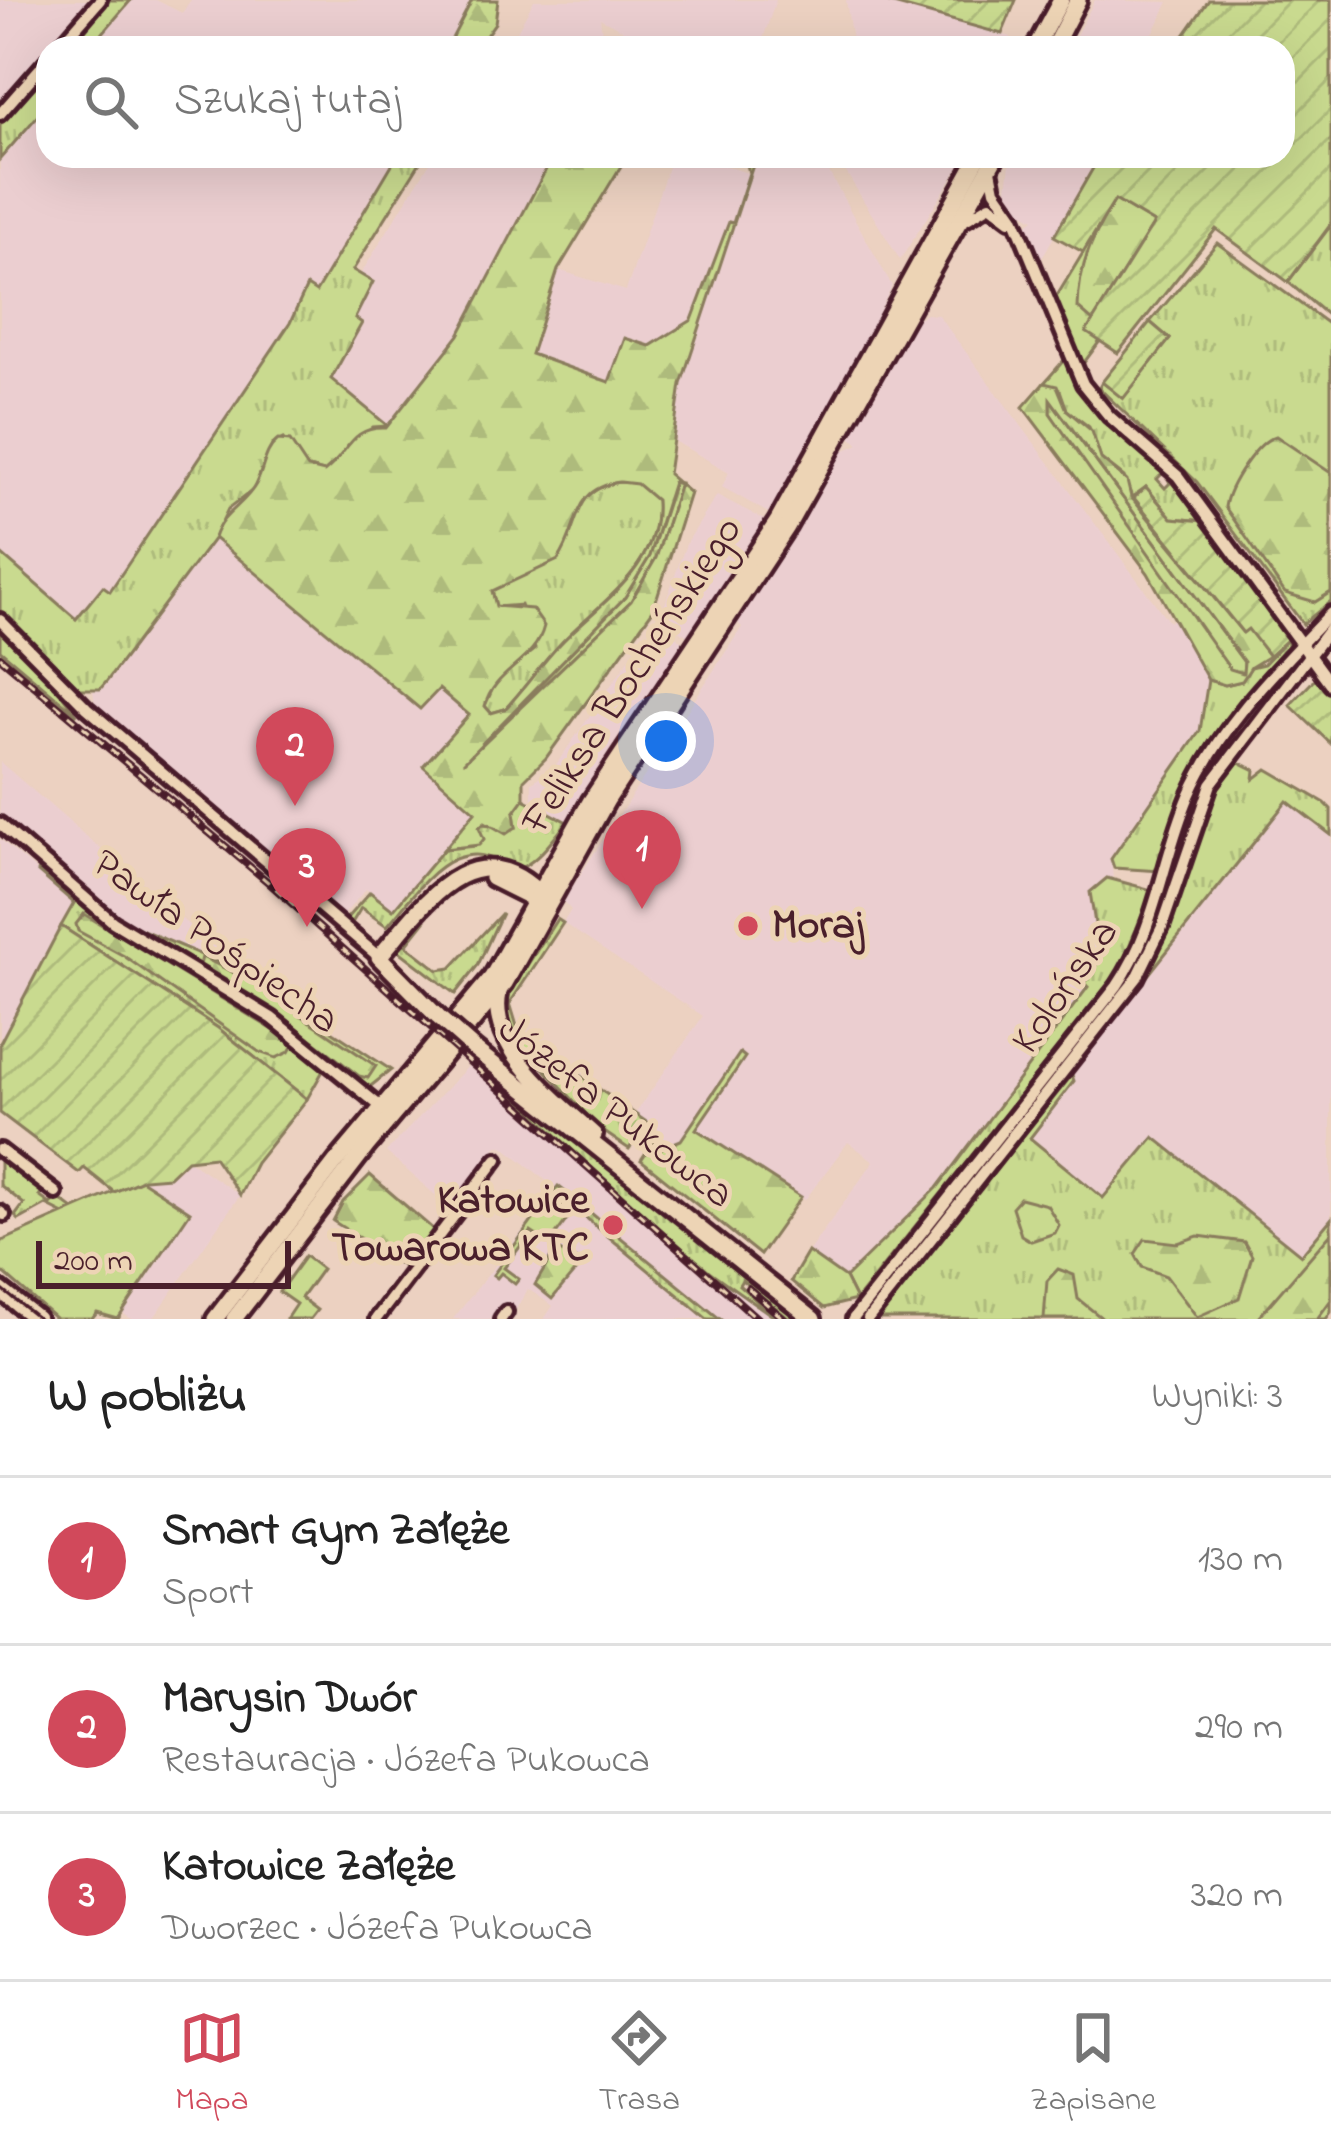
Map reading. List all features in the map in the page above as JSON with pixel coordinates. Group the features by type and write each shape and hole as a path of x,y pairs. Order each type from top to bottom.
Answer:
{"main road":[{"path":"1042,36 1061,0"},
{"path":"1059,36 1078,0"},
{"name":"Feliksa Bocheńskiego","path":"215,1319 388,1112 499,991 562,848 777,522 950,203 979,168"},
{"name":"Feliksa Bocheńskiego","path":"234,1319 482,991 788,527 978,190 984,168"},
{"path":"508,881 533,874 562,848"},
{"path":"379,957 450,877 479,871 540,899"},
{"path":"508,881 514,910 508,949"},
{"name":"Józefa Pukowca","path":"379,957 473,1048 813,1319"},
{"path":"499,991 495,1015 502,1036 620,1163"},
{"path":"0,1290 37,1319"}],"street":[{"path":"68,36 100,0"},
{"path":"0,114 36,73"},
{"path":"988,168 993,199"},
{"path":"950,203 978,190 1002,210 1018,233 1083,384 1109,416 1178,476 1331,685"},
{"path":"959,224 993,199"},
{"name":"Kolońska","path":"868,1319 1137,978 1162,927 1211,784 1331,613"},
{"name":"Józefa Pukowca","path":"0,620 87,708 379,957"},
{"name":"Kolońska","path":"853,1319 1126,972 1148,929 1199,776 1241,713 1331,627"},
{"name":"Pawła Pośpiecha","path":"0,824 112,922 272,1018 388,1112"},
{"path":"359,940 384,941 403,929"},
{"path":"0,1150 56,1193"},
{"path":"376,1319 496,1159"}],"shaded area":[{"path":"0,0 90,0 59,36 36,36 36,62 0,104"},
{"path":"131,0 156,0 182,13 191,0 472,0 453,36 100,36"},
{"path":"534,0 776,0 764,36 634,36 600,18 602,36 514,36"},
{"path":"846,0 878,0 1007,36 851,36"},
{"path":"1095,0 1169,2 1152,36 1076,36"},
{"path":"36,118 36,168 390,168 316,293 306,287 290,323 110,592 103,587 76,620 0,553 0,159"},
{"path":"427,168 547,168 459,335 388,426 331,380 362,324 355,319 373,282 360,275"},
{"path":"668,168 733,168 750,174 752,168 827,168 892,286 825,424 772,515 722,487 729,472 674,441 681,384 734,225 728,223 692,320 650,346 610,383 531,355 558,270 626,291"},
{"path":"843,168 958,168 900,260"},
{"path":"1010,168 1093,168 1040,261 1026,225 1034,219 1020,211 1007,189"},
{"path":"938,315 1169,622 1176,617 1208,680 1200,731 1111,859 1113,879 1103,878 1099,949 1104,953 1084,982 1089,987 937,1188 845,1278 808,1252 874,1161 848,1142 805,1200 696,1129 745,1057 681,1141 656,1150 638,1137 647,1123 635,1114 703,1016 563,923 571,910 563,901 742,627 738,623 843,451 859,444 851,437 853,428 917,319"},
{"path":"717,495 765,520 691,638 660,618 686,544"},
{"path":"214,538 419,709 439,688 469,715 475,812 393,910 366,889 341,918 95,706 93,689 108,681"},
{"path":"664,628 681,640 682,652 567,822 532,799 532,782 553,769 650,629"},
{"path":"0,762 244,973 117,919 0,819"},
{"path":"1287,800 1331,835 1331,1219 1302,1256 1154,1138 1104,1198 1030,1138 1074,1081 1072,1075"},
{"path":"0,839 74,903 0,1043"},
{"path":"474,1060 681,1248 777,1319 720,1319 503,1146 497,1146 450,1208 386,1152"},
{"path":"188,1160 240,1195 153,1319 132,1319 122,1313 189,1212 141,1180 168,1177"},
{"path":"554,1191 707,1319 544,1319 553,1306 528,1289 512,1316 500,1307 491,1319 453,1319"}],"green space":[{"path":"109,0 131,0 100,36 80,36"},
{"path":"472,0 498,0 495,23 486,36 453,36"},
{"path":"879,0 1016,0 1002,34"},
{"path":"1209,0 1331,0 1331,224 1288,282 1216,229 1118,353 1086,332 1154,223 1115,200 1083,252 1054,236 1093,168 1295,168 1295,36 1184,36"},
{"path":"36,86 36,118 0,159 0,125"},
{"path":"390,168 417,168 353,270 373,282 355,318 362,323 331,379 388,426 373,427 324,472 308,468 283,439 272,445 253,490 228,509 214,538 107,681 100,689 79,689 0,610 0,553 76,619 103,586 110,591 290,323 307,286 316,292"},
{"path":"547,168 620,168 558,270 531,354 609,382 625,338 650,346 692,320 729,222 733,223 748,168 752,168 681,384 668,474 679,484 673,482 650,556 625,597 463,763 631,601 656,558 680,484 690,493 653,610 546,758 524,780 524,799 514,813 516,827 506,834 485,822 479,827 484,839 479,845 444,849 475,812 423,766 469,715 439,689 420,709 214,538 222,522 251,492 278,440 290,441 308,468 324,472 364,431 386,428 459,335","holes":["620,482 637,484 656,500 655,523 641,561 505,709 491,713 485,706 490,694 532,649 544,626 532,609 496,606 492,591 558,560 592,492"]},
{"path":"1115,200 1154,223 1087,331 1100,341 1083,364 1055,299"},
{"path":"1115,200 1154,223 1093,321 1078,308 1081,277 1093,239"},
{"path":"1331,225 1331,314 1327,315 1288,282"},
{"path":"1217,243 1331,326 1331,601 1303,624 1197,482 1099,388 1102,382 1123,398 1170,339 1150,322"},
{"path":"1150,322 1170,339 1123,399 1102,382"},
{"path":"1065,359 1095,407 1163,473 1157,479 1165,488 1170,483 1167,477 1204,521 1172,518 1146,487 1132,497 1124,477 1101,459 1089,427 1067,410 1060,390 1044,383"},
{"path":"1044,383 1057,386 1067,410 1092,431 1101,459 1127,481 1131,497 1242,632 1248,628 1269,656 1251,667 1242,681 1225,685 1208,680 1148,573 1023,407","holes":["1050,399 1244,662 1243,673 1230,669 1050,413"]},
{"path":"1050,399 1244,662 1243,673 1232,672 1125,527 1050,413"},
{"path":"1276,436 1331,473 1331,592 1315,602 1285,593 1225,507 1244,466"},
{"path":"620,482 637,483 656,500 650,543 640,561 505,709 491,713 485,706 497,679 535,649 521,605 496,607 492,591 569,538 574,517 591,494"},
{"path":"674,482 680,483 656,558 631,601 463,763 625,597 650,556"},
{"path":"1146,487 1172,518 1204,521 1288,639 1269,656 1248,629 1243,633 1134,498"},
{"path":"0,630 37,662 77,715 0,650"},
{"path":"1288,639 1288,647 1230,712 1233,716 1208,749 1161,871 1114,868 1111,859 1200,731 1208,680 1225,685 1242,681 1251,667 1264,664"},
{"path":"1317,677 1331,693 1331,744 1290,705"},
{"path":"1237,761 1255,770 1254,779 1267,769 1325,803 1331,809 1331,835 1287,801 1137,989 1210,799"},
{"path":"524,799 567,822 529,863 517,868 488,857 455,859 427,879 387,926 361,908 352,923 346,919 370,892 393,910 444,849 475,846 481,824 516,827 514,813"},
{"path":"40,867 109,926 270,1024 324,1069 307,1099 218,1028 61,926 74,903 38,872"},
{"path":"1107,878 1152,890 1119,971 856,1300 845,1278 937,1188 1088,987 1084,983 1104,953 1099,949 1090,892"},
{"path":"502,913 478,965 455,994 394,947 420,916 425,921 406,945 438,970 451,968"},
{"path":"84,914 283,1036 293,1045 289,1052 276,1058 259,1052 124,956 78,931 76,924"},
{"path":"117,919 244,973 391,1070 367,1089 273,1015"},
{"path":"557,919 563,923 510,1003 519,1033 648,1123 629,1149 600,1129 507,1028 507,997"},
{"path":"61,926 218,1028 307,1099 256,1163 240,1195 214,1157 187,1160 169,1177 144,1179 114,1192 84,1168 79,1173 0,1113 0,1043"},
{"path":"202,957 252,982 376,1066 368,1078 359,1076 277,1012 200,965"},
{"path":"740,1053 745,1057 696,1129 801,1197 760,1255 641,1160 653,1142 657,1150 681,1140"},
{"path":"474,1058 799,1319 789,1319 742,1280 739,1285 777,1319 709,1271"},
{"path":"1072,1075 1074,1081 1030,1138 1103,1198 1154,1137 1301,1255 1331,1219 1331,1312 1326,1319 877,1319"},
{"path":"0,1161 45,1188 39,1196 50,1204 57,1197 73,1209 64,1214 46,1205 19,1220 15,1216 24,1204 0,1185"},
{"path":"370,1175 434,1230 404,1267 333,1221 343,1202"},
{"path":"141,1180 190,1212 118,1319 97,1313 92,1319 56,1319 0,1270 0,1242"},
{"path":"558,1186 720,1319 707,1319 554,1191"},
{"path":"551,1195 571,1214 549,1244 531,1232 504,1268 519,1279 515,1284 501,1273 497,1278 493,1275"},
{"path":"1020,1198 1047,1205 1059,1225 1055,1233 1031,1241 1021,1235 1012,1207"},
{"path":"1331,1233 1331,1300 1317,1319 1257,1319"},
{"path":"1198,1236 1244,1242 1252,1256 1239,1298 1197,1317 1166,1276 1142,1267 1135,1254 1145,1239 1178,1243"},
{"path":"556,1249 582,1263 552,1299 535,1285"},
{"path":"808,1252 845,1278 856,1300 824,1308 791,1281"},
{"path":"305,1256 322,1269 301,1298 317,1310 310,1319 286,1319 296,1304 279,1292"},
{"path":"1058,1269 1074,1275 1078,1299 1103,1319 1044,1319 1047,1281"}],"tram line":[{"path":"0,1288 39,1319"}],"railway":[{"path":"0,657 268,882 758,1319"},
{"path":"748,1288 784,1319"}],"place":[{"name":"Marysin Dwór","path":"295,806"},
{"name":"Smart Gym Załęże","path":"642,909"},
{"name":"Moraj","path":"748,926"},
{"name":"Katowice Załęże","path":"307,927"},
{"name":"Katowice Towarowa KTC","path":"613,1225"}]}
